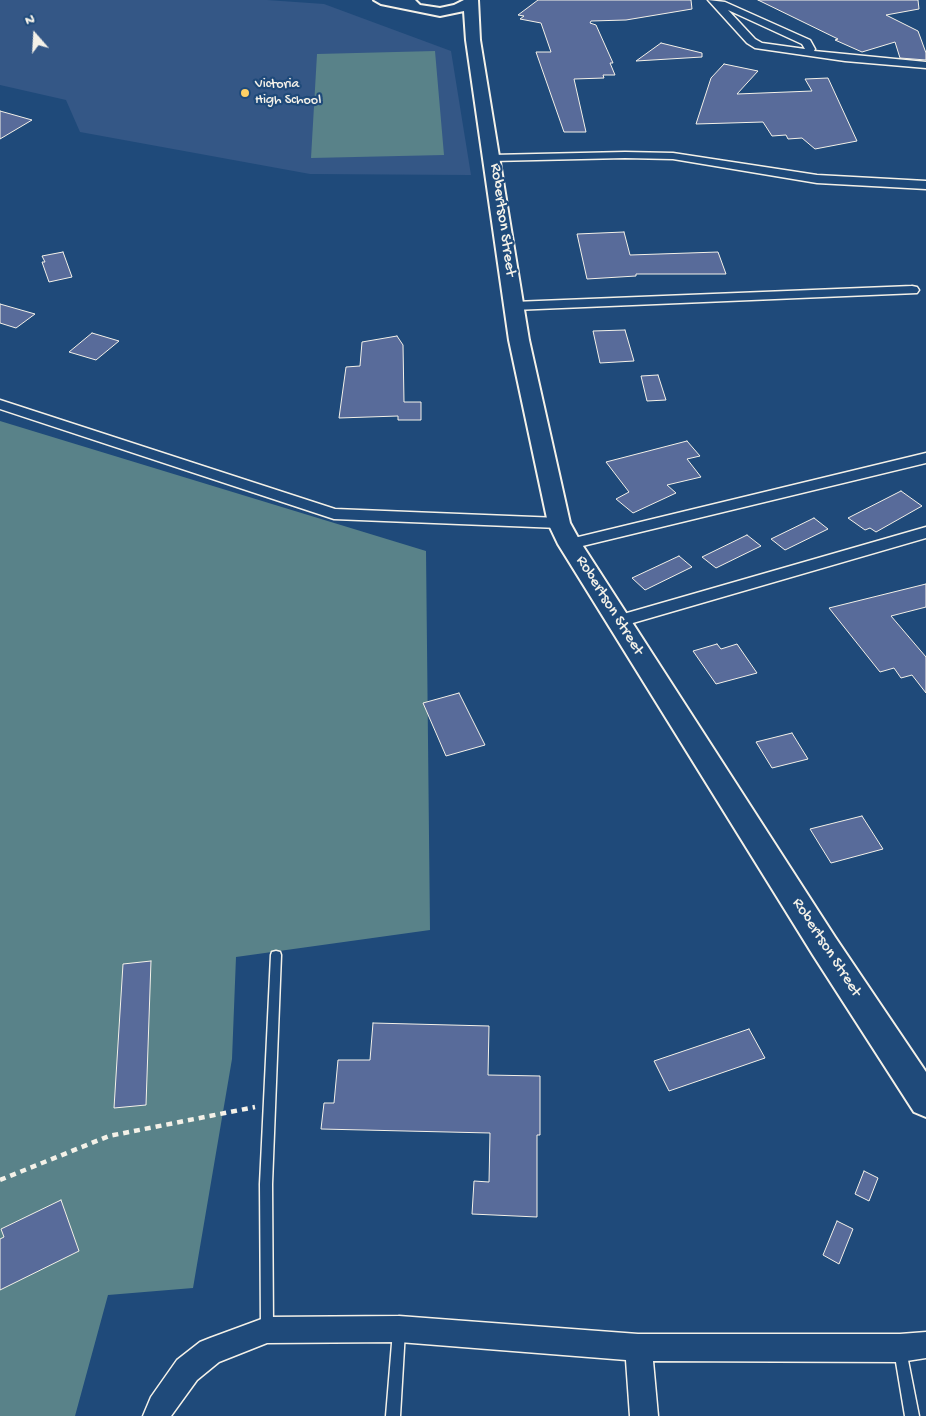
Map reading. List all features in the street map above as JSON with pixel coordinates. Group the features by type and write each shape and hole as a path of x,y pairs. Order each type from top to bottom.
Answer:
{"street":[{"path":"380,0 410,3 426,10 461,31"},
{"path":"426,10 440,12 457,10 470,1"},
{"name":"Robertson Street","path":"470,1 461,31 492,158 519,340 565,534 824,946 926,1101"},
{"path":"715,1 751,41 759,46 807,53 926,65"},
{"path":"715,1 806,42 810,49 807,53"},
{"path":"492,158 658,155 817,179 926,185"},
{"path":"514,306 912,290"},
{"path":"0,404 334,514 565,534 926,458"},
{"path":"619,621 926,532"},
{"path":"157,1416 160,1407 187,1370 210,1352 267,1330 399,1330 638,1347 913,1347"},
{"path":"638,1347 644,1416"}],"lane":[{"path":"267,1330 266,1184 276,955"},
{"path":"393,1416 399,1330"},
{"path":"912,1416 913,1347"}],"path":[{"path":"0,1180 109,1136 270,1104"}],"shaded area":[{"name":"Victoria High School","path":"0,0 267,0 324,4 451,51 471,175 310,174 80,132 66,100 0,85"}],"green space":[{"path":"435,51 444,155 311,158 317,54"},
{"path":"0,421 426,551 430,930 236,957 232,1059 193,1288 108,1295 75,1416 0,1416"}],"building":[{"path":"538,0 691,0 692,9 626,20 591,21 590,23 596,25 613,63 610,63 615,75 603,75 604,78 574,79 586,132 564,132 536,52 551,52 541,23 520,19 524,16 518,15"},
{"path":"758,0 918,0 919,9 886,15 918,31 926,53 926,60 900,58 895,42 862,52"},
{"path":"661,43 702,53 702,57 636,61"},
{"path":"724,64 758,71 737,94 812,91 805,79 828,78 857,141 815,149 802,138 788,139 786,135 772,136 763,122 696,124 711,78"},
{"path":"0,111 32,120 0,139"},
{"path":"624,232 630,255 718,252 726,274 636,274 636,276 587,279 577,234"},
{"path":"63,252 72,277 49,282 42,262 45,262 42,256"},
{"path":"0,304 35,314 16,328 0,323"},
{"path":"625,330 634,361 600,363 593,331"},
{"path":"92,333 119,341 96,360 69,352"},
{"path":"397,336 403,345 404,402 421,402 421,420 398,420 398,416 339,418 346,367 360,366 362,342"},
{"path":"658,375 666,400 647,401 641,376"},
{"path":"687,441 700,456 687,459 701,477 667,485 676,493 633,513 616,499 629,492 606,462"},
{"path":"901,491 922,506 876,532 870,528 865,530 848,518"},
{"path":"814,518 828,529 785,550 771,539"},
{"path":"747,535 761,546 716,568 702,557"},
{"path":"679,556 692,567 645,590 632,578"},
{"path":"926,584 926,607 891,616 926,657 926,693 912,675 901,678 894,668 880,672 829,608"},
{"path":"717,644 721,649 737,644 757,673 716,684 693,651"},
{"path":"459,693 485,745 446,756 423,703"},
{"path":"792,733 808,759 772,768 756,742"},
{"path":"862,816 883,849 831,863 810,829"},
{"path":"151,961 146,1105 114,1108 123,964"},
{"path":"373,1023 489,1026 488,1075 540,1076 540,1135 537,1135 537,1217 472,1214 474,1181 489,1182 490,1133 321,1129 324,1103 334,1103 338,1060 370,1060"},
{"path":"749,1029 765,1058 669,1091 654,1061"},
{"path":"864,1171 878,1178 869,1201 855,1194"},
{"path":"61,1200 79,1251 0,1290 0,1239 4,1237 1,1229"},
{"path":"837,1221 853,1229 839,1264 823,1255"}],"place":[{"name":"Victoria High School","path":"245,93"}]}
